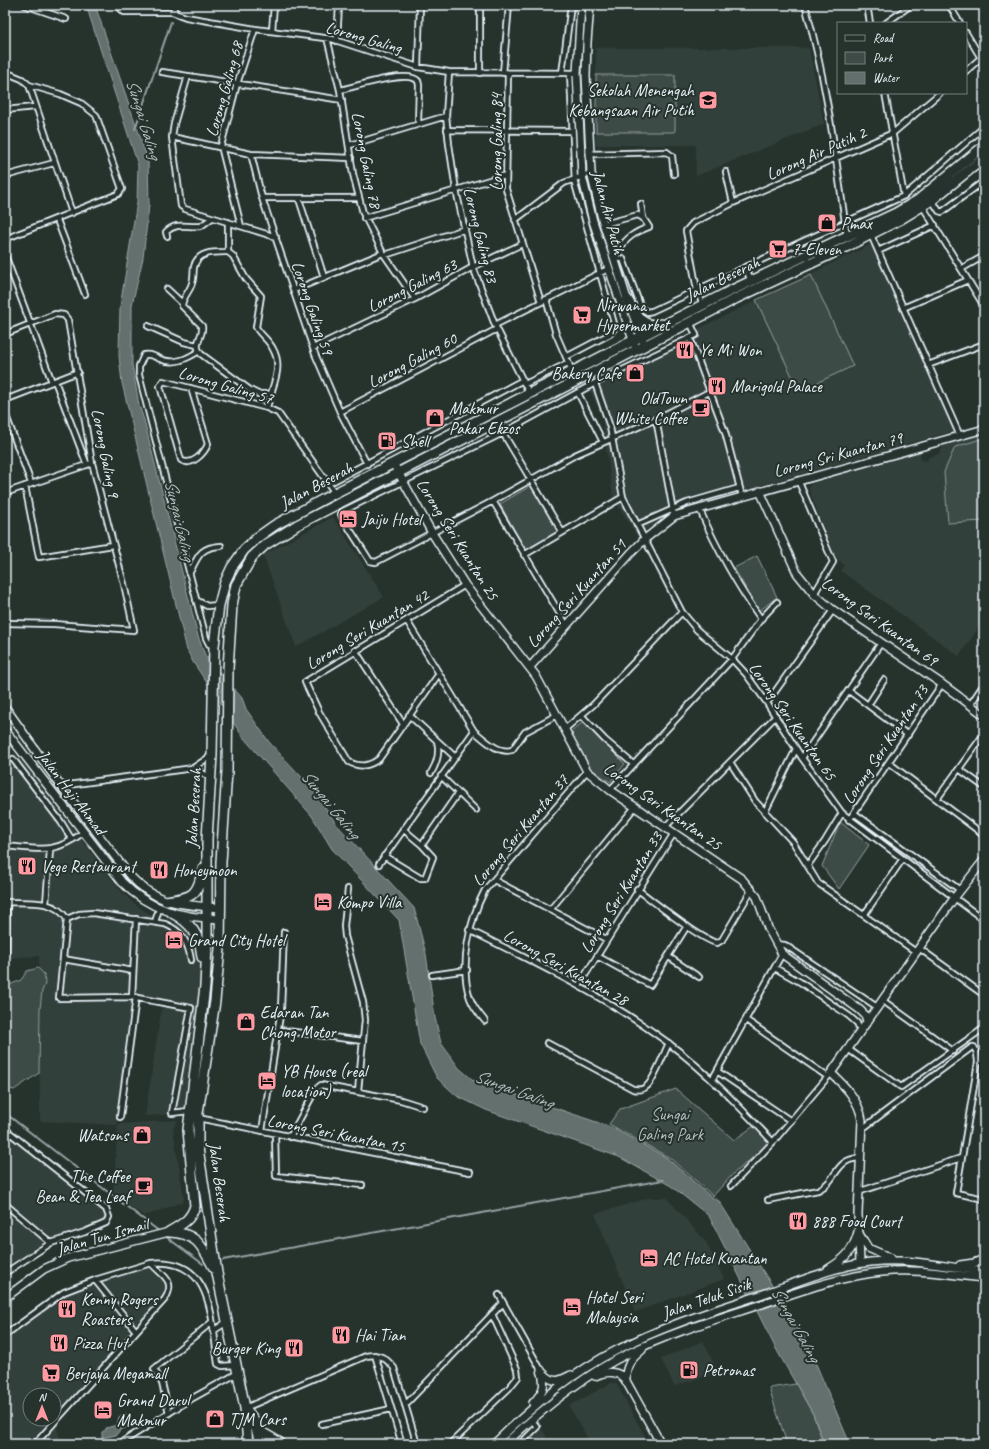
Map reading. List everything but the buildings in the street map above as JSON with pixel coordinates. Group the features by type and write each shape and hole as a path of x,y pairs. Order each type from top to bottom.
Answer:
{"highway":[{"name":"Jalan Beserah","path":"639,343 673,320 751,281 847,237 918,200 984,146"},
{"name":"Jalan Beserah","path":"260,1444 252,1414 245,1408 217,1273 198,1148 198,1118 215,1001 220,948 220,862 227,771 228,669 232,605 236,585 252,557 280,534 398,473 574,375 639,343 690,322 871,235 923,207 983,162"},
{"path":"628,299 636,315 645,324 653,326 673,320"},
{"name":"Jalan Beserah","path":"167,1233 188,1220 193,1214 196,1199 188,1147 189,1111 205,986 207,919 206,855 212,755 214,646 219,605 225,582 232,567 248,546 275,525 529,393 574,375"},
{"path":"166,901 186,898 193,895 198,890 206,855"},
{"path":"172,913 185,920 197,938 201,947 205,986"},
{"path":"167,1233 181,1233 192,1236 200,1244 217,1273"},
{"path":"245,1408 248,1444"},
{"path":"256,1428 280,1443"}],"street":[{"path":"25,5 66,19"},
{"name":"Lorong Galing","path":"117,5 121,11 175,13 186,17 255,29 327,38 418,66 449,72 573,73"},
{"path":"173,5 175,13"},
{"path":"272,31 274,5"},
{"path":"337,41 339,5"},
{"path":"418,66 420,5"},
{"path":"480,5 480,73"},
{"name":"Lorong Galing 84","path":"508,5 506,73 508,130 506,189 522,244 580,392 603,442"},
{"path":"562,73 571,5"},
{"name":"Jalan Air Putih","path":"581,5 573,73 582,176 608,269 639,343"},
{"name":"Jalan Air Putih","path":"590,5 586,76 591,173 604,224 628,299 639,343"},
{"path":"804,5 816,46 837,158 847,237"},
{"path":"867,5 870,22"},
{"path":"889,22 911,5"},
{"path":"949,5 959,22"},
{"name":"Lorong Galing 68","path":"241,226 221,146 255,29"},
{"path":"967,34 982,56 967,70"},
{"name":"Lorong Galing 78","path":"327,38 340,90 358,198 364,218 384,254 415,299"},
{"path":"5,72 22,79 29,85 60,94 81,103 96,115 122,185 122,189 118,194 57,220 5,239"},
{"path":"162,72 342,100"},
{"name":"Lorong Galing 83","path":"449,72 446,116 447,130 456,190 466,229 473,267 496,327 529,393"},
{"path":"566,357 615,330 574,178 571,131 573,73"},
{"path":"188,76 174,124 172,137 180,206 184,209 276,237"},
{"path":"340,90 402,76 414,77 418,81 419,85 418,124"},
{"path":"29,85 35,107 72,213"},
{"path":"885,94 904,196"},
{"name":"Lorong Air Putih 2","path":"697,290 686,231 693,223 733,203 893,133 939,94"},
{"path":"5,110 35,107"},
{"path":"350,146 446,116"},
{"path":"641,204 643,218 649,227 633,234 624,241 614,255 623,259 644,311 652,312 745,267 845,221 904,196 984,127"},
{"path":"447,130 571,131"},
{"path":"172,137 221,146 251,154 351,158"},
{"path":"590,154 667,152 672,156 674,174"},
{"name":"Lorong Galing 59","path":"251,154 262,198 313,348 340,412 367,464"},
{"path":"5,176 54,163"},
{"path":"726,172 733,203"},
{"path":"515,220 558,187 574,178 591,173"},
{"path":"364,218 506,175"},
{"path":"932,200 939,211 942,212 984,181"},
{"path":"262,198 358,198"},
{"path":"299,199 324,277"},
{"path":"923,207 984,306"},
{"path":"604,224 638,215 643,218"},
{"path":"167,236 166,232 182,224 201,226 212,218"},
{"path":"57,220 85,294"},
{"path":"228,222 228,252"},
{"path":"878,251 935,225"},
{"path":"294,290 384,254 466,229"},
{"path":"871,235 960,436"},
{"name":"Lorong Galing 63","path":"313,348 415,299 473,267 522,244"},
{"path":"182,303 192,285 196,260 209,252 228,252 234,256 246,279 261,296 256,326 274,350 278,368 267,408"},
{"path":"5,255 31,324 89,464 5,493"},
{"path":"961,269 984,256"},
{"path":"745,267 751,281"},
{"name":"Lorong Galing 60","path":"340,412 544,300 608,269"},
{"path":"903,308 968,280"},
{"path":"167,289 182,303 183,309 202,326 197,345 199,351 248,389 258,394 270,394"},
{"path":"697,290 703,305"},
{"name":"Lorong Galing 9","path":"5,334 55,314 64,315 67,318 70,326 78,372 89,464 113,545 134,630 54,624 5,623"},
{"path":"690,322 696,335 595,383 503,433 343,511 341,514 342,517 370,561 373,563 493,501 575,454 656,419 711,391"},
{"path":"148,326 184,342 197,345"},
{"path":"690,338 726,432 742,496"},
{"path":"928,365 984,344"},
{"path":"199,351 177,361 167,361 153,355 144,355 140,366 142,392 156,439 189,574 206,638 209,644 214,646"},
{"path":"328,484 425,432 524,382 568,362"},
{"path":"5,400 78,372"},
{"name":"Lorong Galing 57","path":"191,388 208,444 201,455 190,463 185,463 181,460 160,386 163,381 191,388 267,408 281,416 335,493"},
{"name":"Lorong Seri Kuantan 65","path":"595,383 613,438 623,497 682,612 697,630 732,659 746,674 767,702 796,750 842,813 902,860 955,897 984,920"},
{"path":"5,413 31,484"},
{"path":"656,419 674,516"},
{"name":"Lorong Sri Kuantan 79","path":"674,516 984,429"},
{"path":"425,432 431,444"},
{"path":"503,433 562,532"},
{"name":"Lorong Seri Kuantan 25","path":"394,463 398,473 432,533 465,585 530,667 587,771 610,790 742,879 752,889 776,944 782,954 860,1010 865,1015 867,1021"},
{"path":"798,480 833,562 814,594"},
{"path":"25,486 39,557 113,545"},
{"path":"637,525 672,508 704,497 739,488"},
{"name":"Lorong Seri Kuantan 69","path":"760,491 797,573 814,594 834,610 942,684 984,715"},
{"path":"524,555 623,497"},
{"path":"493,501 567,626"},
{"path":"699,508 726,565 743,594 761,619"},
{"name":"Lorong Seri Kuantan 51","path":"530,667 644,539 674,516"},
{"path":"189,574 201,552 206,548 221,546"},
{"name":"Lorong Seri Kuantan 42","path":"403,724 379,759 365,766 356,765 349,762 319,712 305,682 355,650 407,621 465,585"},
{"path":"196,600 207,606 219,605"},
{"path":"610,790 732,659 761,619 777,602"},
{"path":"767,702 834,610"},
{"path":"565,729 582,716 682,612"},
{"path":"407,621 438,675 474,732 490,744 507,752 512,750 525,732 557,714"},
{"path":"802,758 881,642"},
{"path":"355,650 403,724 438,675"},
{"path":"868,705 884,680"},
{"name":"Lorong Seri Kuantan 73","path":"849,820 942,684"},
{"path":"970,705 984,684"},
{"path":"849,691 908,735"},
{"name":"Jalan Haji Ahmad","path":"5,707 61,786 130,876 141,887 166,901 220,908"},
{"path":"409,715 455,757"},
{"path":"582,716 605,740 633,764"},
{"path":"665,827 776,716"},
{"name":"Jalan Haji Ahmad","path":"5,730 122,882 134,895 159,909 172,913 207,919 220,919"},
{"path":"379,864 403,828 474,732"},
{"path":"937,799 984,734"},
{"path":"431,773 435,766 438,754 437,741"},
{"path":"765,812 796,750"},
{"path":"61,786 193,768 212,755"},
{"path":"13,759 61,822 72,840"},
{"path":"730,762 744,785 765,812 793,842 818,883 984,995"},
{"path":"889,763 984,835"},
{"path":"193,768 210,778"},
{"path":"959,769 984,787"},
{"name":"Lorong Seri Kuantan 37","path":"485,1021 474,1007 469,996 466,957 469,930 477,904 485,890 587,771"},
{"path":"441,776 476,810"},
{"path":"422,845 458,793"},
{"path":"550,910 635,807"},
{"path":"854,812 960,890"},
{"path":"808,865 826,841 842,813"},
{"path":"384,856 420,878 425,878 433,857 403,828"},
{"path":"5,846 50,850 72,840 84,832"},
{"name":"Lorong Seri Kuantan 33","path":"579,985 637,889 674,832"},
{"path":"46,904 50,850"},
{"path":"864,915 902,860"},
{"path":"731,1186 773,1142 830,1075 917,950 960,890 984,860"},
{"path":"494,880 606,940"},
{"path":"348,889 345,931 363,1002 365,1020 358,1091"},
{"path":"637,889 687,926 712,942 717,943 722,940 752,889"},
{"path":"6,956 6,902 46,904 60,909 67,919 59,998 134,997 191,1008 172,1113 189,1111"},
{"path":"155,922 159,909"},
{"path":"67,919 86,913 155,922 176,929 184,936 191,960"},
{"path":"120,1117 134,997 133,971 136,919"},
{"path":"597,956 650,985 669,957 687,926"},
{"name":"Lorong Seri Kuantan 28","path":"469,930 579,985 669,1043 712,1080 773,1142"},
{"path":"262,1131 279,1030 282,1001 284,932"},
{"path":"776,944 785,945 877,1007"},
{"path":"712,1080 782,954"},
{"path":"669,957 699,977"},
{"path":"63,959 133,971"},
{"path":"775,968 800,982 849,1016 857,1023 861,1032"},
{"path":"432,975 467,970"},
{"path":"882,1000 953,1051"},
{"path":"746,1020 830,1075 847,1090 859,1108 862,1129 858,1192 860,1267 856,1272 830,1283"},
{"path":"848,1049 901,1087 984,1028"},
{"path":"279,1030 363,1041"},
{"path":"547,1043 633,1089 638,1090 643,1089 651,1082 669,1043"},
{"path":"862,1129 972,1047 976,1049 978,1062 956,1193 984,1200"},
{"path":"978,1062 984,1062"},
{"path":"717,1071 790,1121"},
{"path":"290,1137 316,1089 323,1085 400,1100 423,1107"},
{"name":"Lorong Seri Kuantan 15","path":"198,1118 470,1172"},
{"path":"5,1129 106,1209 109,1217 106,1222 84,1232 51,1243 5,1273"},
{"path":"275,1134 276,1176 362,1185"},
{"path":"768,1200 818,1190 825,1186 845,1161 860,1158"},
{"path":"858,1192 961,1158"},
{"path":"5,1204 51,1243"},
{"path":"858,1232 865,1244 872,1251 901,1261"},
{"path":"814,1277 847,1256 853,1248 858,1232"},
{"name":"Jalan Tun Ismail","path":"5,1298 44,1270 68,1258 167,1233"},
{"path":"940,1266 968,1264 984,1258"},
{"name":"Jalan Teluk Sisik","path":"494,1444 519,1420 588,1366 639,1339 680,1322 860,1263 901,1261 984,1271"},
{"path":"5,1335 64,1292 95,1280 151,1263 167,1262 177,1264 190,1271 199,1280 209,1306 219,1366 237,1369"},
{"path":"35,1444 170,1292 170,1284 167,1279 151,1263"},
{"name":"Jalan Teluk Sisik","path":"505,1444 532,1420 579,1384 617,1359 650,1344 784,1296 869,1273 900,1271 984,1278"},
{"path":"95,1280 136,1331"},
{"path":"5,1292 13,1292"},
{"path":"499,1295 541,1370 550,1380 560,1380 588,1366"},
{"path":"405,1405 503,1303"},
{"path":"450,1444 509,1388 518,1376 517,1369 492,1314"},
{"path":"169,1413 162,1383 154,1369 212,1322"},
{"path":"213,1331 227,1322"},
{"path":"5,1327 5,1335"},
{"path":"626,1381 626,1372 630,1360 650,1344"},
{"path":"376,1355 402,1444"},
{"path":"245,1408 366,1356 376,1355 383,1357 394,1368 417,1444"},
{"path":"119,1444 237,1369"},
{"path":"519,1420 542,1393 545,1384 541,1370"},
{"path":"579,1384 599,1374 616,1373 623,1375 661,1444"},
{"path":"322,1424 391,1409"},
{"path":"520,1444 537,1427 532,1420"}],"shaded area":[{"name":"Sekolah Menengah Kebangsaan Air Putih","path":"596,48 809,48 824,124 696,176 696,145 596,145"},
{"path":"874,243 921,348 954,431 705,501 665,514 638,537 613,497 602,417 587,383"},
{"path":"984,434 984,620 959,656 841,571 844,565 835,557 809,489 811,484 920,452 921,460 927,461 929,457 939,454 944,444"},
{"path":"333,517 384,597 296,647 263,555"},
{"path":"21,760 119,889 132,902 146,912 163,920 184,926 198,950 204,1010 188,1113 145,1116 163,999 136,996 125,1079 117,1125 40,1121 39,956 5,958 5,763"},
{"path":"178,1120 173,1129 184,1199 182,1202 145,1216 133,1209 113,1192 118,1124"},
{"path":"5,1130 107,1211 107,1224 68,1240 51,1242 5,1278"},
{"path":"648,1198 667,1198 706,1242 724,1279 635,1312 595,1214"},
{"name":"Berjaya Megamall","path":"145,1266 152,1266 169,1279 171,1289 166,1299 62,1415 62,1387 22,1387 22,1427 56,1427 62,1444 5,1444 5,1336 65,1293"},
{"path":"703,1341 717,1370 715,1373 674,1386 661,1359"},
{"path":"611,1383 616,1383 647,1440 639,1444 591,1444 569,1406"},
{"path":"537,1426 544,1432 549,1444 514,1444 531,1428"}],"green space":[{"path":"596,75 675,75 675,132 596,132"},
{"path":"811,275 853,366 799,391 756,300"},
{"path":"984,438 984,521 948,523 944,472 955,447"},
{"path":"532,485 558,531 526,552 500,504"},
{"path":"757,556 777,597 759,611 734,568"},
{"path":"984,688 984,711 974,703"},
{"path":"583,722 625,764 610,782 587,766 570,733"},
{"path":"840,822 869,845 839,889 822,866"},
{"path":"38,968 44,974 45,984 42,991 40,1009 39,1073 14,1090 5,1087 5,987 21,980 27,971"},
{"name":"Sungai Galing Park","path":"676,1089 734,1140 754,1126 772,1142 734,1173 713,1196 670,1158 609,1124 620,1109"},
{"path":"796,1384 813,1414 824,1444 787,1444 769,1388"}],"water":[{"name":"Sungai Galing","path":"86,5 95,5 148,160 149,205 143,258 132,305 132,364 139,405 198,636 205,655 242,698 246,709 269,742 311,787 337,825 414,908 426,954 435,1018 441,1043 459,1068 473,1080 611,1127 667,1158 710,1196 719,1201 805,1338 850,1444 824,1444 813,1414 775,1347 709,1216 671,1186 619,1157 486,1110 457,1096 437,1078 420,1044 399,920 332,849 312,816 243,737 193,662 187,650 122,383 119,356 120,307 137,202 138,165"},
{"path":"125,1413 130,1418 131,1426 120,1430 116,1435 102,1438 102,1432 106,1430 106,1428 117,1425 119,1417"}],"waterway":[{"name":"Sungai Galing","path":"135,129 171,22"},
{"path":"5,1113 160,1232"},
{"path":"223,1260 663,1180"},
{"path":"165,1236 203,1264"}],"place":[{"name":"Sekolah Menengah Kebangsaan Air Putih","path":"708,100"},
{"name":"Pmax","path":"827,223"},
{"name":"7-Eleven","path":"778,249"},
{"name":"Nirwana Hypermarket","path":"582,315"},
{"name":"Ye Mi Won","path":"685,350"},
{"name":"Bakery Cafe","path":"635,373"},
{"name":"Marigold Palace","path":"717,386"},
{"name":"OldTown White Coffee","path":"701,408"},
{"name":"Makmur Pakar Ekzos","path":"435,418"},
{"name":"Shell","path":"387,441"},
{"name":"Jaiju Hotel","path":"348,519"},
{"name":"Vege Restaurant","path":"27,866"},
{"name":"Honeymoon","path":"159,870"},
{"name":"Kompo Villa","path":"323,902"},
{"name":"Grand City Hotel","path":"174,940"},
{"name":"Edaran Tan Chong Motor","path":"246,1022"},
{"name":"YB House (real location)","path":"267,1081"},
{"name":"Watsons","path":"142,1135"},
{"name":"The Coffee Bean & Tea Leaf","path":"144,1186"},
{"name":"888 Food Court","path":"798,1221"},
{"name":"AC Hotel Kuantan","path":"649,1258"},
{"name":"Hotel Seri Malaysia","path":"572,1307"},
{"name":"Kenny Rogers Roasters","path":"67,1309"},
{"name":"Hai Tian","path":"341,1335"},
{"name":"Pizza Hut","path":"59,1343"},
{"name":"Burger King","path":"294,1348"},
{"name":"Petronas","path":"689,1370"},
{"name":"Berjaya Megamall","path":"51,1373"},
{"name":"Grand Darul Makmur","path":"103,1410"},
{"name":"TJM Cars","path":"215,1419"}]}
